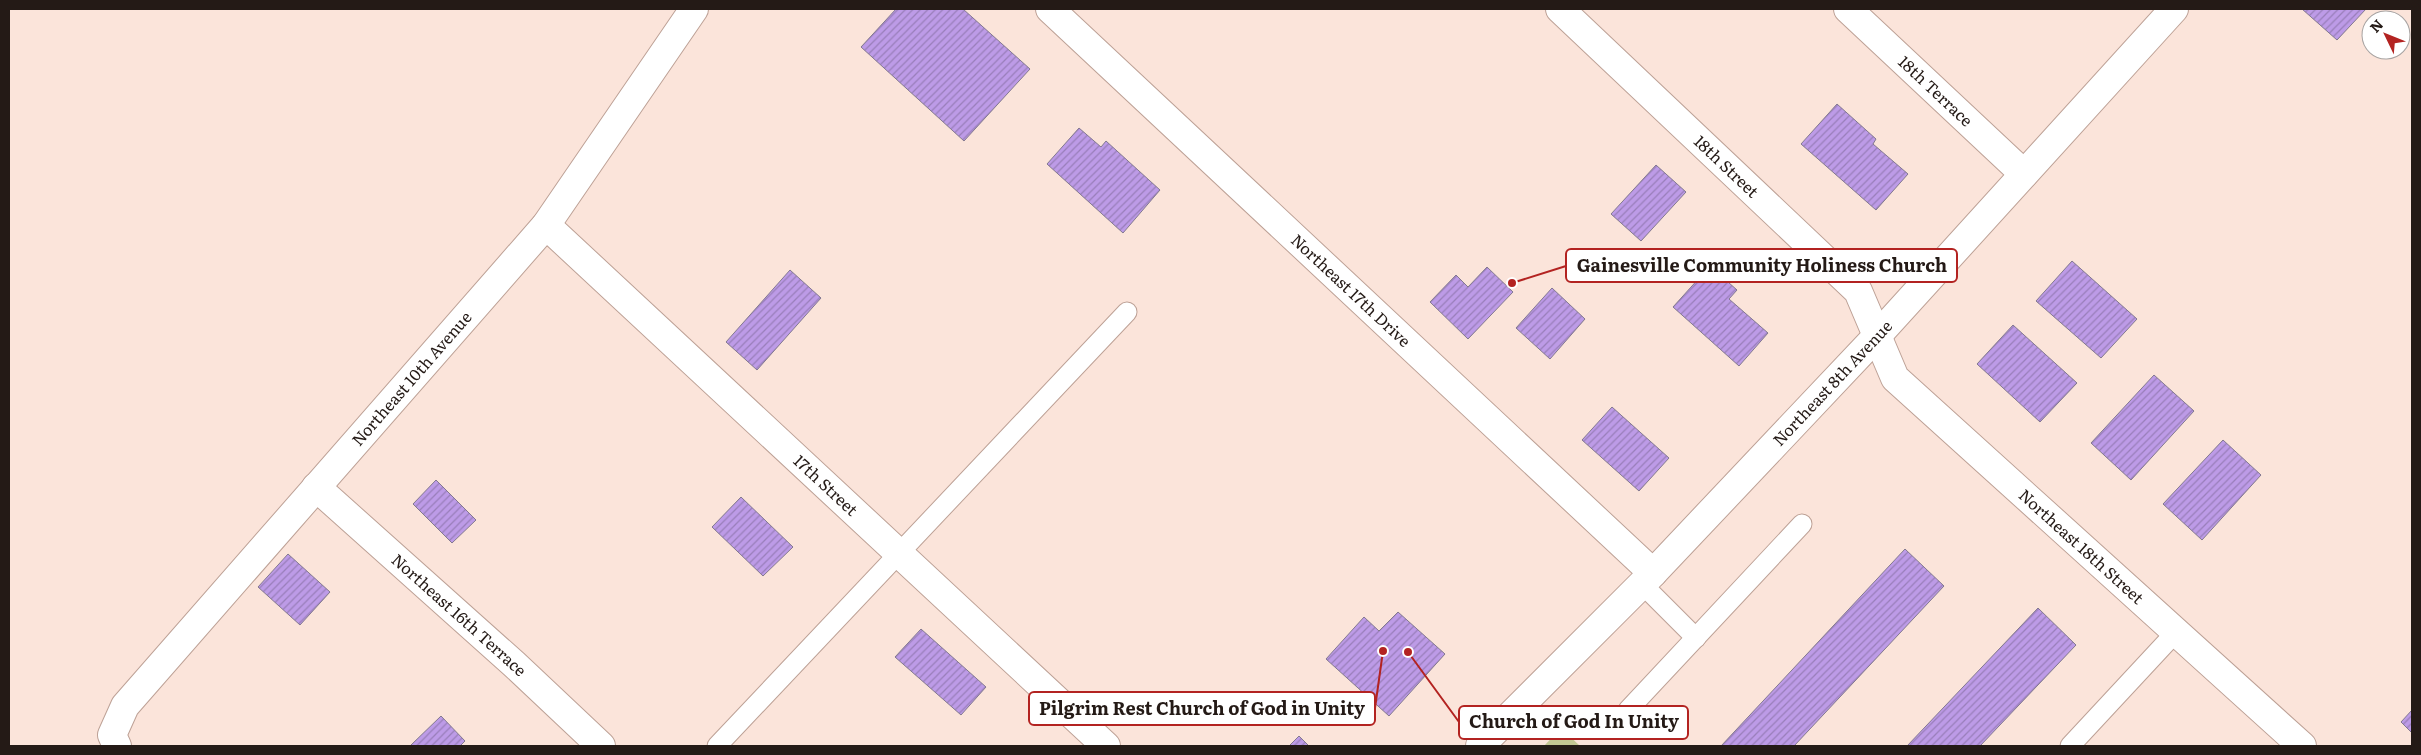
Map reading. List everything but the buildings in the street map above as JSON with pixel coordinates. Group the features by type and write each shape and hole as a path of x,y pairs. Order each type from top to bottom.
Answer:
{"street":[{"name":"Northeast 10th Avenue","path":"114,740 125,706 546,225 694,9"},
{"name":"Northeast 17th Drive","path":"1050,9 1647,578"},
{"name":"18th Street","path":"1560,9 1858,291 1877,336"},
{"name":"18th Terrace","path":"1848,9 2024,174"},
{"name":"Northeast 8th Avenue","path":"1480,746 1647,578 1877,336 2174,9"},
{"name":"17th Street","path":"546,225 1106,746"},
{"name":"Northeast 18th Street","path":"1877,336 1895,378 2302,746"},
{"name":"Northeast 16th Terrace","path":"316,487 506,657 601,746"}],"lane":[{"path":"717,746 900,555 1127,312"},
{"path":"1628,710 1802,524"},
{"path":"1647,578 1696,638"},
{"path":"2070,746 2176,632"}],"green space":[{"path":"1561,728 1580,746 1544,746"}],"place":[{"name":"Gainesville Community Holiness Church","path":"1512,283"},
{"name":"Pilgrim Rest Church of God in Unity","path":"1383,651"},
{"name":"Church of God In Unity","path":"1408,652"}]}
